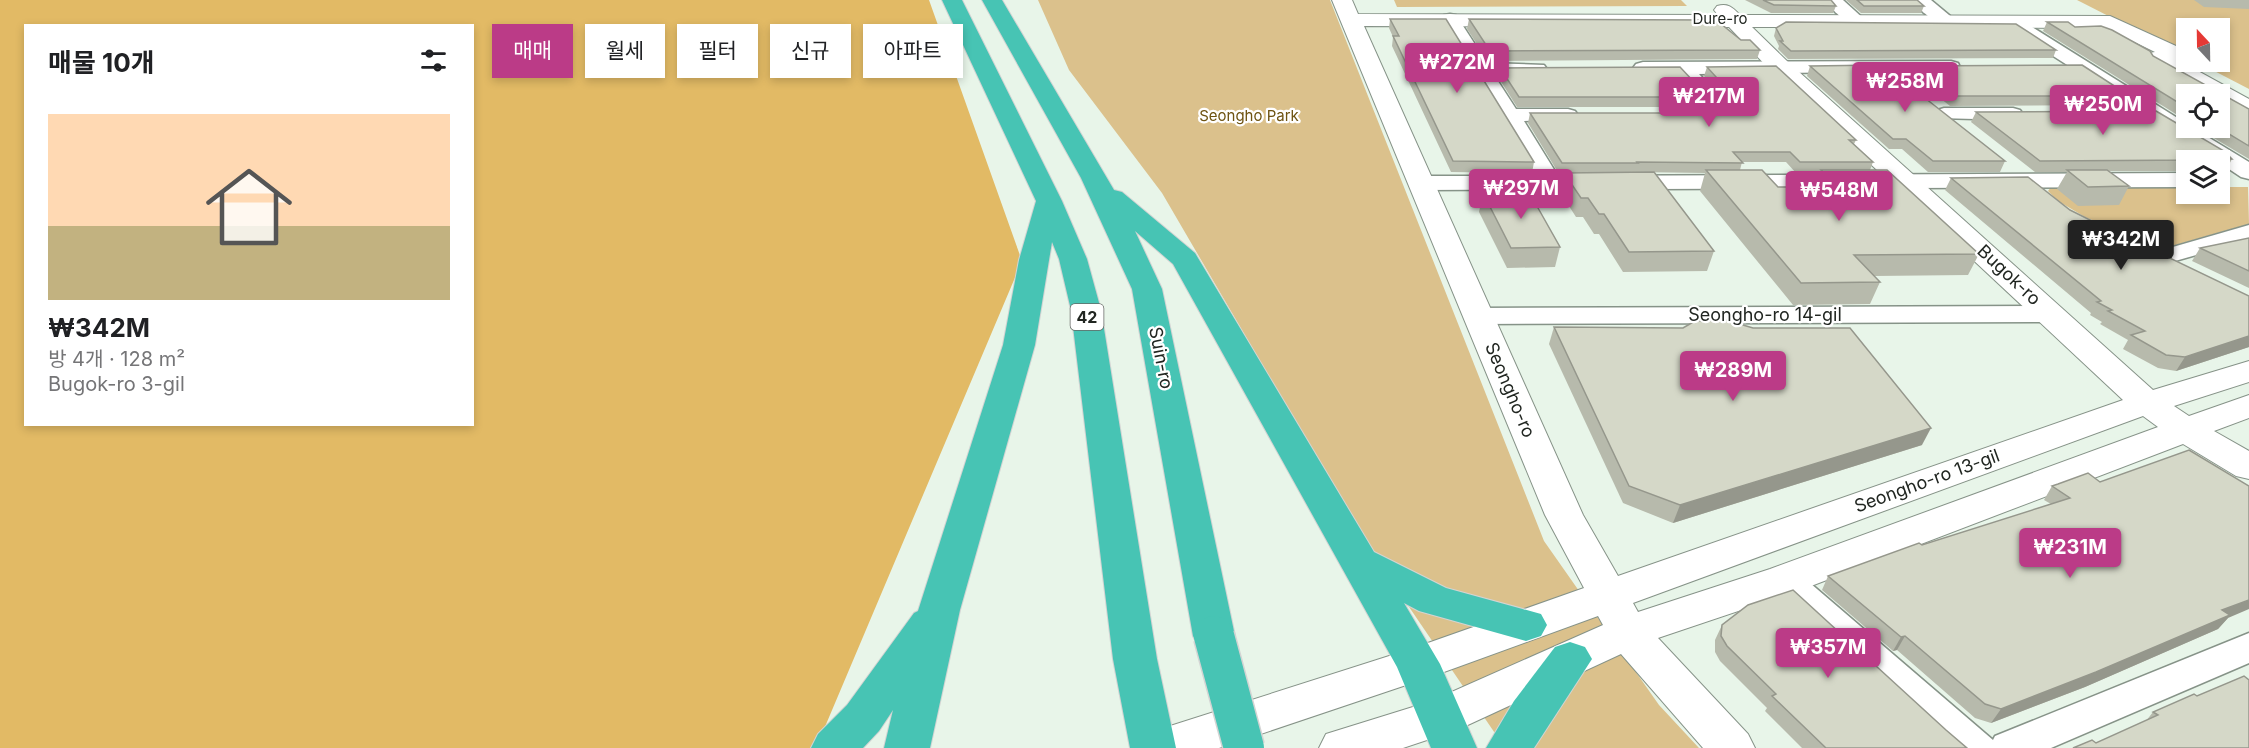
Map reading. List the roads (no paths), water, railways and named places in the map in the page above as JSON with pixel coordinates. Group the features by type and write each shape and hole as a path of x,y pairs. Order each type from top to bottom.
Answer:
{"highway":[{"name":"42","path":"952,0 1049,201 1073,259 1086,310 1135,659 1153,748"},
{"name":"Suin-ro","path":"992,0 1099,186 1125,235 1147,289 1214,636 1244,748"},
{"path":"1099,186 1185,260 1418,664 1448,733"},
{"path":"907,748 939,610 1019,345 1033,260 1049,201"},
{"path":"1359,562 1434,600 1526,625"},
{"path":"834,748 863,718 939,610"},
{"path":"1509,748 1530,714 1570,659"}],"street":[{"path":"1833,0 1856,20"},
{"path":"1920,0 1946,20"},
{"name":"Dure-ro","path":"1346,10 1450,19 1724,10 1856,20 2110,22 2176,54"},
{"name":"Seongho-ro","path":"1346,10 1564,515 1628,632 1677,690 1732,748"},
{"name":"Bugok-ro","path":"1724,10 1780,67 2147,403 2184,429 2249,467"},
{"path":"1450,19 1551,182"},
{"path":"2009,20 2249,172"},
{"name":"Dure-ro","path":"2089,22 2249,109"},
{"path":"2048,66 2082,66"},
{"path":"1885,67 1910,87"},
{"path":"1624,68 1966,67"},
{"path":"1660,115 1718,115 1721,109 1683,68"},
{"path":"1482,69 1553,69"},
{"name":"Dure-ro","path":"2210,72 2249,94"},
{"path":"1927,100 1971,136"},
{"path":"2121,113 2156,113"},
{"path":"1944,114 2038,114"},
{"path":"1510,115 1591,115"},
{"path":"1999,158 2054,202"},
{"path":"1421,183 2176,180"},
{"path":"2230,180 2249,180"},
{"path":"2190,272 2151,253 2249,232"},
{"name":"Seongho-ro 14-gil","path":"1478,316 2051,314"},
{"name":"Seongho-ro 13-gil","path":"1161,748 1418,664 2147,403 2249,371"},
{"path":"1342,748 1448,733 1570,659 1628,632 1784,580 2249,406"},
{"path":"1784,580 1977,748"},
{"path":"2009,748 2249,647"}],"park label":[{"name":"Seongho Park","path":"1249,116"}]}
